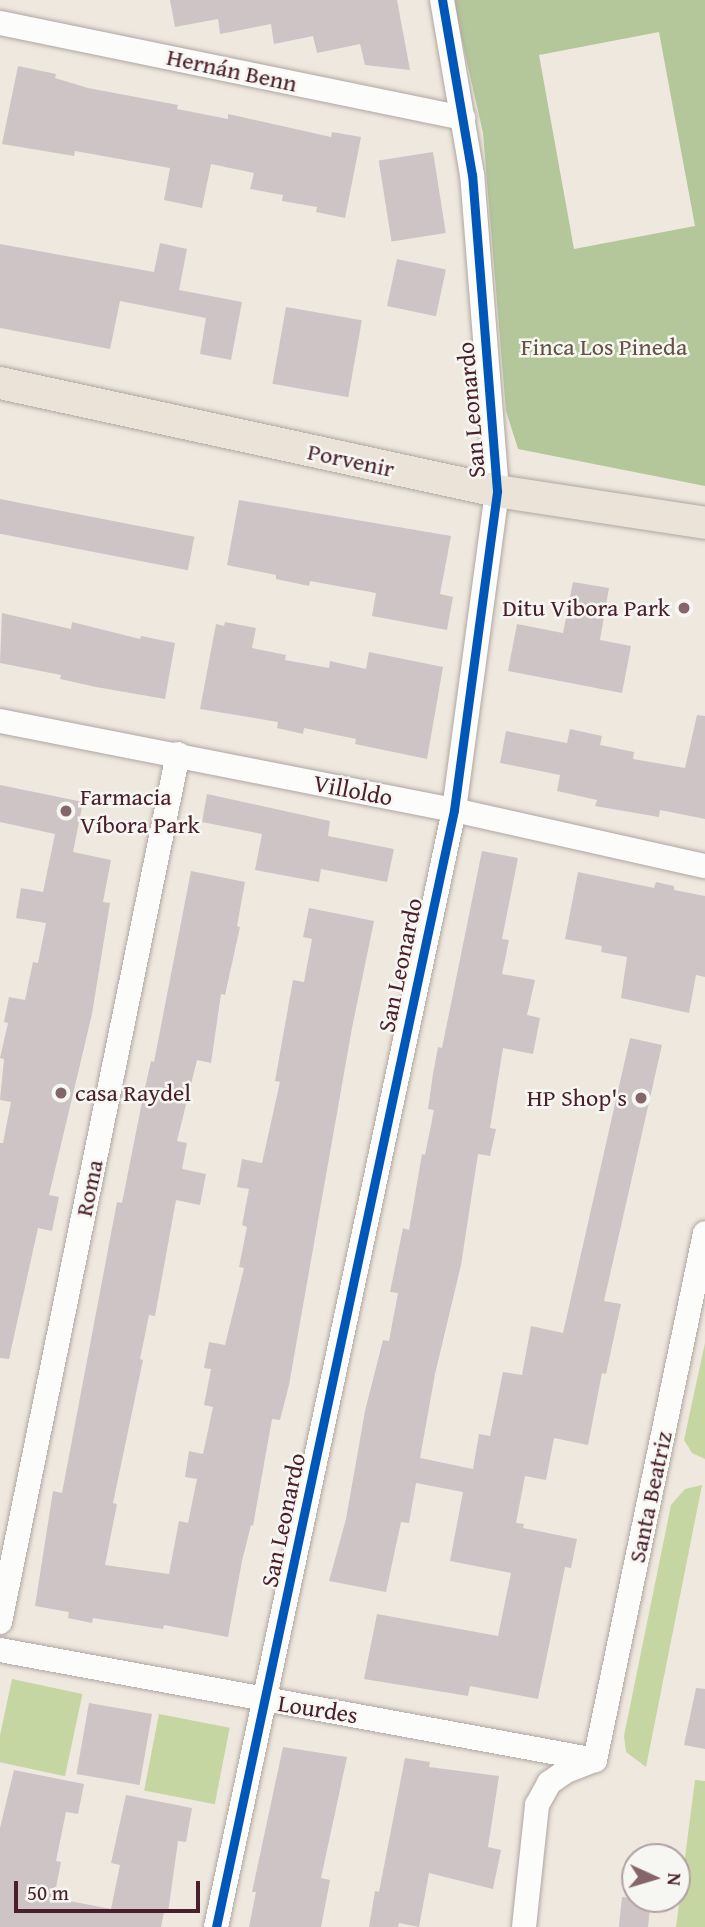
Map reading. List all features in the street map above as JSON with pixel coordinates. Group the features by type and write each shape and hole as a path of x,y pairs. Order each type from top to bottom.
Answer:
{"main road":[{"name":"Porvenir","path":"0,383 497,491 705,523"}],"street":[{"name":"San Leonardo","path":"216,1927 454,810 497,491 472,175 442,0"},
{"name":"Hernán Benn","path":"0,23 463,118"},
{"name":"Villoldo","path":"0,721 454,810 705,866"},
{"name":"Roma","path":"0,1622 178,754"},
{"name":"Santa Beatriz","path":"595,1760 705,1233"},
{"name":"Lourdes","path":"0,1650 595,1760"},
{"path":"524,1927 537,1805 549,1783 566,1771 595,1760"}],"green space":[{"name":"Finca Los Pineda","path":"453,0 705,0 705,486 518,449 506,411 483,133","holes":["659,32 695,226 574,249 539,55"]},
{"path":"705,1343 705,1459 692,1453 684,1440"},
{"path":"702,1485 646,1767 626,1752 624,1736 671,1505 685,1489"},
{"path":"12,1679 82,1694 65,1776 0,1762 0,1735"},
{"path":"159,1714 230,1728 215,1804 144,1791"},
{"path":"695,1780 705,1781 705,1927 676,1927 678,1913 691,1913 691,1843 687,1843"}],"building":[{"path":"170,0 397,0 410,70 365,65 360,44 317,53 313,36 274,44 271,24 220,34 218,19 175,27"},
{"path":"18,66 56,74 55,78 88,88 178,105 177,109 228,119 228,114 331,137 332,132 361,137 345,218 316,212 317,207 282,201 283,195 250,189 254,173 211,164 202,208 164,200 170,168 75,151 74,156 2,144"},
{"path":"433,152 446,233 392,242 379,161"},
{"path":"160,243 187,249 179,290 242,302 231,360 200,354 206,318 120,301 110,349 0,328 0,244 154,272"},
{"path":"397,259 446,269 436,316 387,306"},
{"path":"286,307 362,320 348,397 272,384"},
{"path":"0,499 194,537 188,570 0,534"},
{"path":"239,500 451,536 440,594 453,597 447,630 372,616 376,593 310,581 309,586 276,579 276,575 227,565"},
{"path":"573,582 609,588 600,640 631,646 622,693 508,671 517,624 563,633"},
{"path":"2,613 71,629 72,622 140,639 141,636 175,643 165,699 96,687 60,679 61,675 0,663"},
{"path":"225,622 256,628 252,648 286,655 285,660 329,668 330,661 366,669 369,652 443,667 427,759 355,744 356,739 304,728 303,734 277,728 278,722 200,709 216,624 224,626"},
{"path":"697,715 705,716 705,819 660,810 659,817 595,806 597,800 557,791 560,775 500,763 506,731 567,743 570,729 602,736 600,745 634,752 633,759 685,768"},
{"path":"0,785 83,802 73,852 111,860 103,902 110,903 92,1014 49,1195 59,1197 52,1231 38,1228 9,1359 0,1358 0,1143 3,1143 11,1102 0,1100 4,1059 0,1058 8,1023 4,1022 9,997 25,1000 33,962 38,963 46,923 16,918 21,888 43,892 55,834 0,822"},
{"path":"207,794 330,821 328,836 394,849 387,882 321,869 319,882 255,870 262,834 202,822"},
{"path":"482,851 518,858 502,939 509,940 502,974 535,980 527,1015 540,1018 533,1054 503,1048 490,1128 496,1129 490,1156 478,1154 461,1265 435,1374 420,1458 473,1469 479,1434 490,1436 503,1372 522,1375 531,1326 563,1333 630,1038 662,1045 604,1301 621,1304 606,1374 602,1373 588,1445 554,1438 546,1480 525,1476 516,1523 524,1524 523,1528 577,1539 571,1568 565,1567 538,1699 470,1686 468,1696 364,1679 377,1614 498,1636 511,1573 450,1561 463,1492 416,1483 409,1523 401,1522 386,1592 329,1581 346,1519 365,1411 383,1340 389,1341 398,1293 390,1292 403,1228 409,1230 422,1154 425,1155 434,1110 428,1109 438,1047 442,1048"},
{"path":"191,871 245,882 237,926 240,927 225,995 221,994 211,1063 197,1060 177,1141 187,1143 182,1169 206,1174 200,1205 176,1200 155,1316 149,1315 140,1359 143,1360 113,1503 117,1504 105,1565 169,1574 179,1521 188,1523 197,1479 185,1477 189,1451 203,1454 213,1407 204,1405 211,1369 204,1368 209,1342 225,1345 244,1268 239,1267 247,1227 242,1225 249,1189 237,1187 242,1159 262,1163 280,1082 275,1081 293,980 304,982 312,939 303,937 309,908 374,921 352,1028 289,1385 280,1420 272,1419 253,1526 251,1525 242,1561 228,1637 164,1625 163,1629 93,1618 92,1623 68,1618 69,1612 35,1606 53,1491 62,1493 117,1202 122,1203 151,1061 154,1062"},
{"path":"578,872 654,888 656,882 674,886 674,890 705,896 705,977 696,975 689,1013 621,998 627,957 601,952 602,946 565,939"},
{"path":"696,1688 705,1689 705,1749 684,1745"},
{"path":"89,1703 152,1714 140,1785 76,1774"},
{"path":"283,1747 347,1757 321,1878 330,1880 321,1927 249,1927 256,1892 252,1892"},
{"path":"405,1758 430,1762 429,1767 499,1776 488,1847 501,1850 493,1889 429,1873 419,1927 399,1923 398,1927 369,1927 375,1891 379,1892"},
{"path":"14,1770 84,1784 78,1814 66,1812 56,1861 61,1862 54,1898 111,1909 120,1865 111,1863 126,1795 192,1808 186,1842 178,1841 168,1913 164,1912 161,1927 0,1927 0,1828"},
{"path":"621,1907 621,1913 649,1913 648,1927 619,1927"}],"cycle path":[{"path":"216,1927 454,810 497,491 472,175 442,0"}],"place":[{"name":"Ditu Vibora Park","path":"684,608"},
{"name":"Farmacia Víbora Park","path":"66,811"},
{"name":"casa Raydel","path":"61,1093"},
{"name":"HP Shop's","path":"641,1098"}]}
